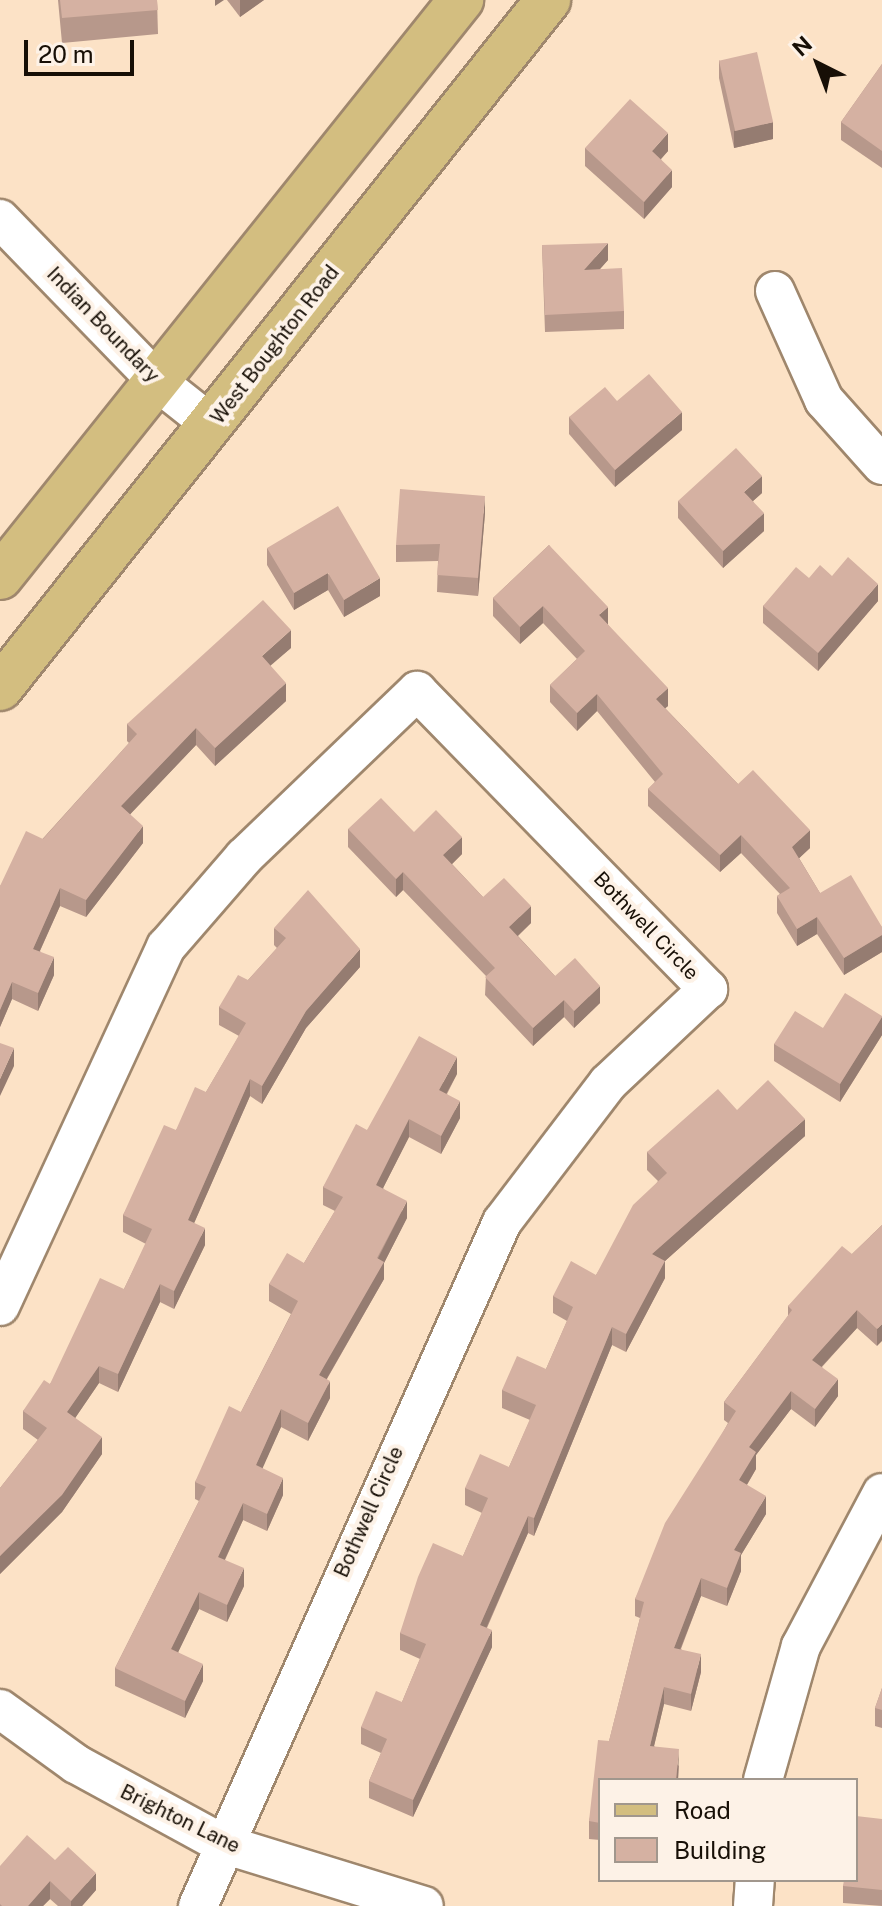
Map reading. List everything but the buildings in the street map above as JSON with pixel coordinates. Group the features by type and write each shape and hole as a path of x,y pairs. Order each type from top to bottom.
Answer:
{"main road":[{"path":"0,577 159,383 461,0"},
{"name":"West Boughton Road","path":"0,688 548,0"}],"street":[{"name":"Indian Boundary","path":"0,219 159,383 212,425"},
{"path":"775,291 824,400 882,465"},
{"name":"Bothwell Circle","path":"0,1306 166,947 244,857 417,691 708,989 608,1083 502,1222 223,1844"},
{"path":"764,1778 801,1646 882,1493"},
{"name":"Brighton Lane","path":"0,1709 76,1764 223,1844 424,1906"},
{"path":"198,1906 223,1844"},
{"path":"753,1906 755,1882"}]}
